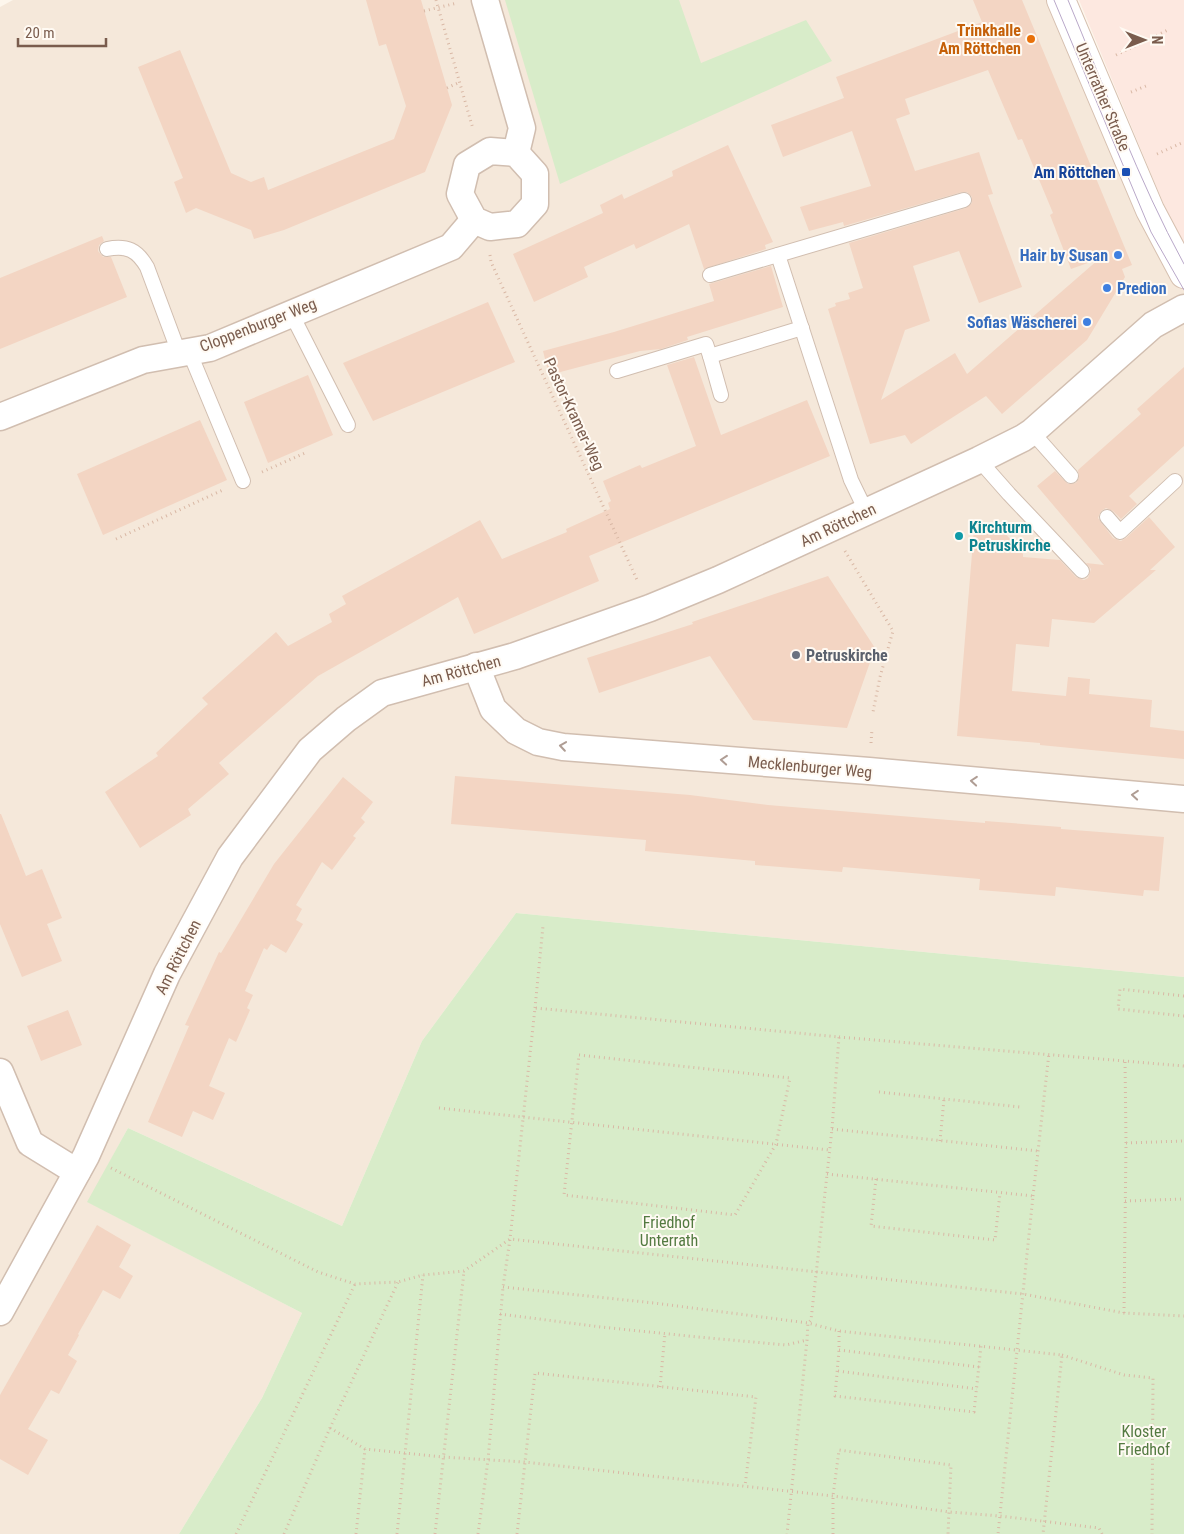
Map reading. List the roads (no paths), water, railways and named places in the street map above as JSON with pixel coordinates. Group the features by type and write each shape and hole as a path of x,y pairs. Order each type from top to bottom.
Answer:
{"main road":[{"name":"Unterrather Straße","path":"1062,0 1150,210 1184,274"}],"street":[{"path":"472,1 522,128 516,154"},
{"path":"490,151 516,154 535,174 535,204 517,224 482,224 460,194 468,166 490,151"},
{"name":"Cloppenburger Weg","path":"0,417 143,360 210,348 451,247 482,224"},
{"name":"Am Röttchen","path":"0,1312 86,1156 167,974 230,857 310,750 346,719 382,693 515,656 650,608 718,580 980,460 1032,432 1153,325 1184,308"},
{"name":"Mecklenburger Weg","path":"476,666 493,709 516,731 538,742 562,747 869,771 1184,799"},
{"path":"0,1072 30,1143 76,1172"}],"lane":[{"path":"710,275 964,200"},
{"path":"107,249 120,247 141,257 243,481"},
{"path":"778,255 851,480 866,512"},
{"path":"291,313 348,425"},
{"path":"710,356 802,328"},
{"path":"617,371 706,344 721,395"},
{"path":"1032,432 1071,476"},
{"path":"980,460 1009,494 1082,571"},
{"path":"1107,517 1120,532 1175,481"}],"tram line":[{"path":"1054,0 1151,232 1184,290"},
{"path":"1068,0 1137,167 1184,264"}],"place":[{"name":"Trinkhalle Am Röttchen","path":"1031,39"},
{"name":"Am Röttchen","path":"1126,172"},
{"name":"Hair by Susan","path":"1118,255"},
{"name":"Predion","path":"1107,288"},
{"name":"Sofias Wäscherei","path":"1087,322"},
{"name":"Kirchturm Petruskirche","path":"959,536"},
{"name":"Petruskirche","path":"796,655"}],"park label":[{"name":"Friedhof Unterrath","path":"669,1231"},
{"name":"Kloster Friedhof","path":"1144,1440"}]}
